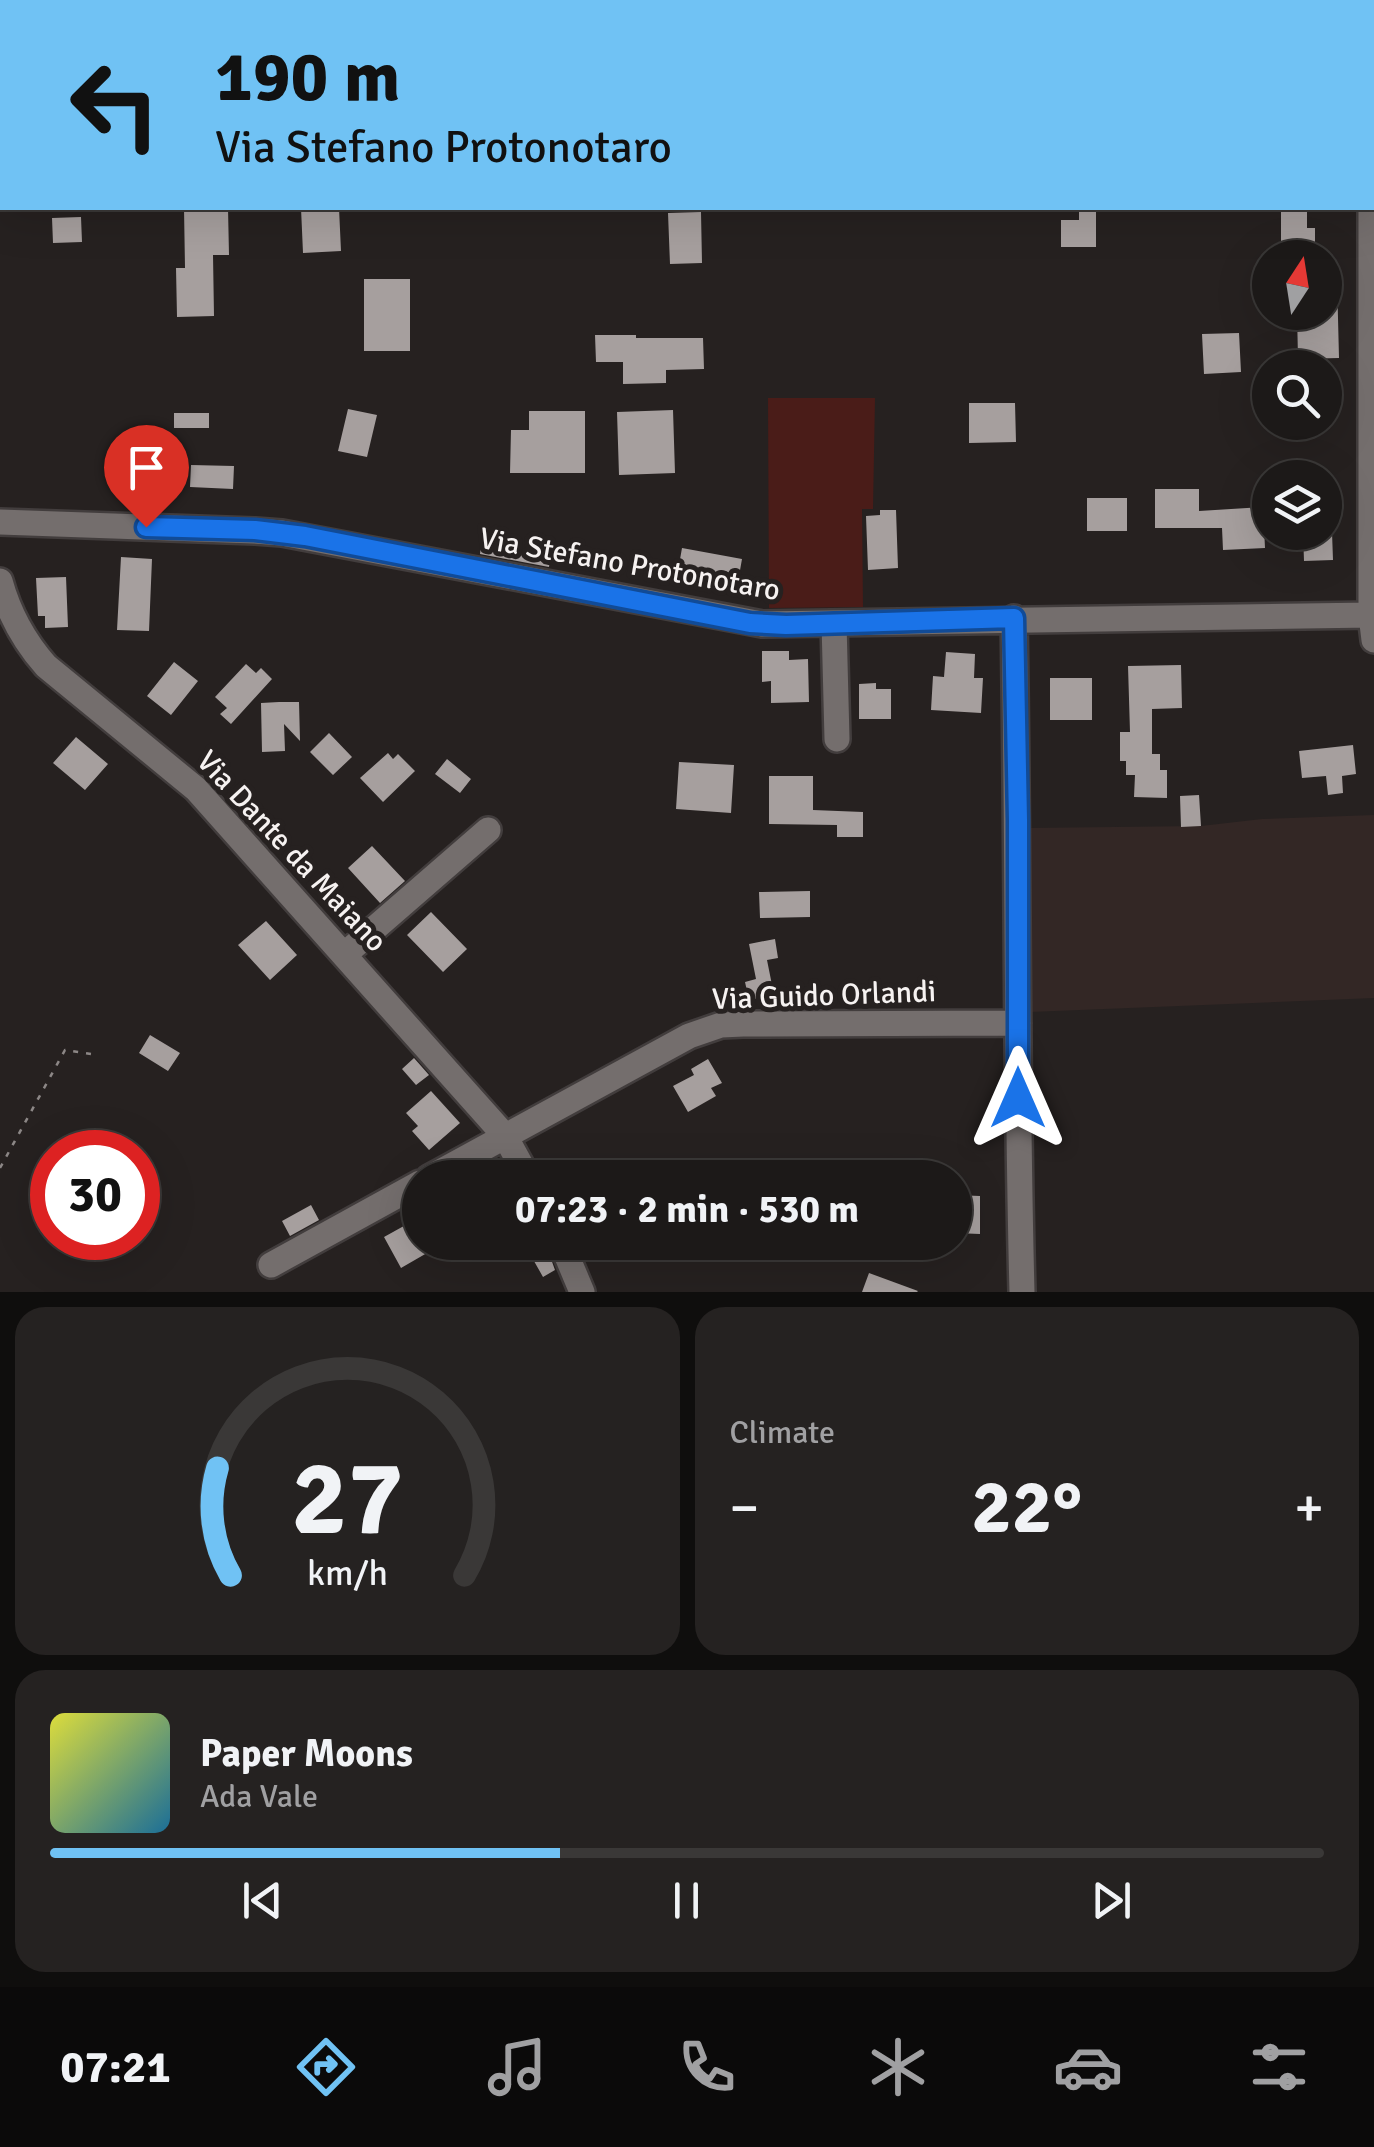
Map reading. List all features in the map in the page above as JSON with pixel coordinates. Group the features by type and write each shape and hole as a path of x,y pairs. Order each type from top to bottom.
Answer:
{"street":[{"path":"1371,210 1373,628"},
{"name":"Via Stefano Protonotaro","path":"0,522 255,530 774,625 1014,618 1373,628"},
{"name":"Via Dante da Maiano","path":"0,581 17,626 46,666 196,789 505,1136 518,1160"},
{"path":"1014,618 1022,1292"},
{"path":"834,624 837,740"},
{"path":"344,956 488,830"},
{"name":"Via Guido Orlandi","path":"462,1160 689,1036 721,1025 1018,1023"},
{"path":"271,1265 402,1193"},
{"path":"569,1260 582,1292"}],"path":[{"path":"0,1168 66,1050 91,1054"}],"shaded area":[{"path":"768,398 875,398 873,509 862,509 863,607 769,608"},
{"path":"1374,815 1374,998 1030,1012 1028,828 1201,826 1262,819"}],"building":[{"path":"184,210 228,210 229,255 213,255 214,316 177,317 176,268 185,268"},
{"path":"301,210 339,210 341,251 303,253"},
{"path":"1079,210 1096,210 1096,247 1061,247 1061,220 1079,220"},
{"path":"1281,210 1307,210 1307,228 1315,228 1315,240 1281,240"},
{"path":"701,212 702,263 670,264 668,213"},
{"path":"81,217 82,242 53,243 52,218"},
{"path":"364,279 410,279 410,351 364,351"},
{"path":"1297,330 1338,330 1339,350 1298,350"},
{"path":"1239,333 1241,372 1204,374 1202,334"},
{"path":"595,335 703,338 704,369 666,370 666,383 623,384 623,362 596,362"},
{"path":"969,403 1015,403 1016,442 969,443"},
{"path":"348,409 377,415 367,457 338,451"},
{"path":"673,410 675,473 619,475 617,412"},
{"path":"529,411 585,411 585,473 510,473 511,430 529,430"},
{"path":"174,413 209,413 209,428 174,428"},
{"path":"191,465 234,466 233,489 190,487"},
{"path":"1155,489 1199,489 1199,511 1252,508 1252,549 1223,550 1222,528 1155,528"},
{"path":"1087,498 1127,498 1127,531 1087,531"},
{"path":"880,510 896,510 898,568 868,570 866,516 880,515"},
{"path":"481,546 550,559 549,567 480,554"},
{"path":"682,548 742,559 736,593 676,582"},
{"path":"1304,550 1333,550 1333,560 1304,561"},
{"path":"121,557 152,559 149,631 117,630"},
{"path":"66,577 68,627 45,628 45,616 38,616 36,578"},
{"path":"762,651 789,651 789,660 808,659 809,702 771,703 771,681 762,682"},
{"path":"946,652 975,654 974,678 983,678 981,713 931,710 933,676 944,677"},
{"path":"174,662 198,681 171,715 147,696"},
{"path":"246,664 256,673 261,668 272,679 231,724 220,714 227,708 215,697"},
{"path":"1181,665 1182,708 1152,709 1152,754 1160,754 1160,770 1167,770 1167,798 1134,797 1135,775 1126,775 1126,761 1120,761 1120,732 1130,732 1128,666"},
{"path":"1050,678 1092,678 1092,720 1050,720"},
{"path":"876,683 876,689 891,689 891,719 859,719 859,684"},
{"path":"299,702 300,741 284,724 285,751 262,752 261,703"},
{"path":"329,733 352,757 333,775 310,752"},
{"path":"76,737 108,764 85,790 53,763"},
{"path":"1353,745 1356,774 1342,776 1343,793 1328,795 1326,776 1302,778 1299,751"},
{"path":"388,753 393,759 398,754 415,771 383,802 360,778"},
{"path":"447,759 471,779 460,793 435,774"},
{"path":"679,762 734,765 731,813 676,809"},
{"path":"769,776 813,776 813,810 863,812 863,837 837,837 837,825 769,824"},
{"path":"1199,795 1201,826 1181,827 1180,796"},
{"path":"372,846 405,881 380,903 348,868"},
{"path":"810,891 810,917 760,918 759,892"},
{"path":"431,912 467,949 443,972 407,935"},
{"path":"266,921 297,955 270,980 238,945"},
{"path":"775,939 778,958 767,960 774,995 749,1000 745,982 756,979 749,944"},
{"path":"150,1035 180,1053 168,1071 139,1053"},
{"path":"414,1058 429,1075 416,1085 402,1069"},
{"path":"708,1059 722,1083 711,1088 716,1096 688,1112 673,1086 694,1075 691,1069"},
{"path":"431,1091 460,1123 429,1150 412,1131 418,1126 406,1113"},
{"path":"972,1196 980,1196 980,1234 972,1234"},
{"path":"311,1205 319,1220 290,1236 282,1221"},
{"path":"402,1227 402,1260 415,1260 401,1268 384,1237"},
{"path":"533,1260 551,1260 555,1270 543,1277"},
{"path":"869,1273 918,1291 862,1292"}],"route":[{"path":"146,527 255,530 305,536 750,623 1014,618 1018,1098"}]}
